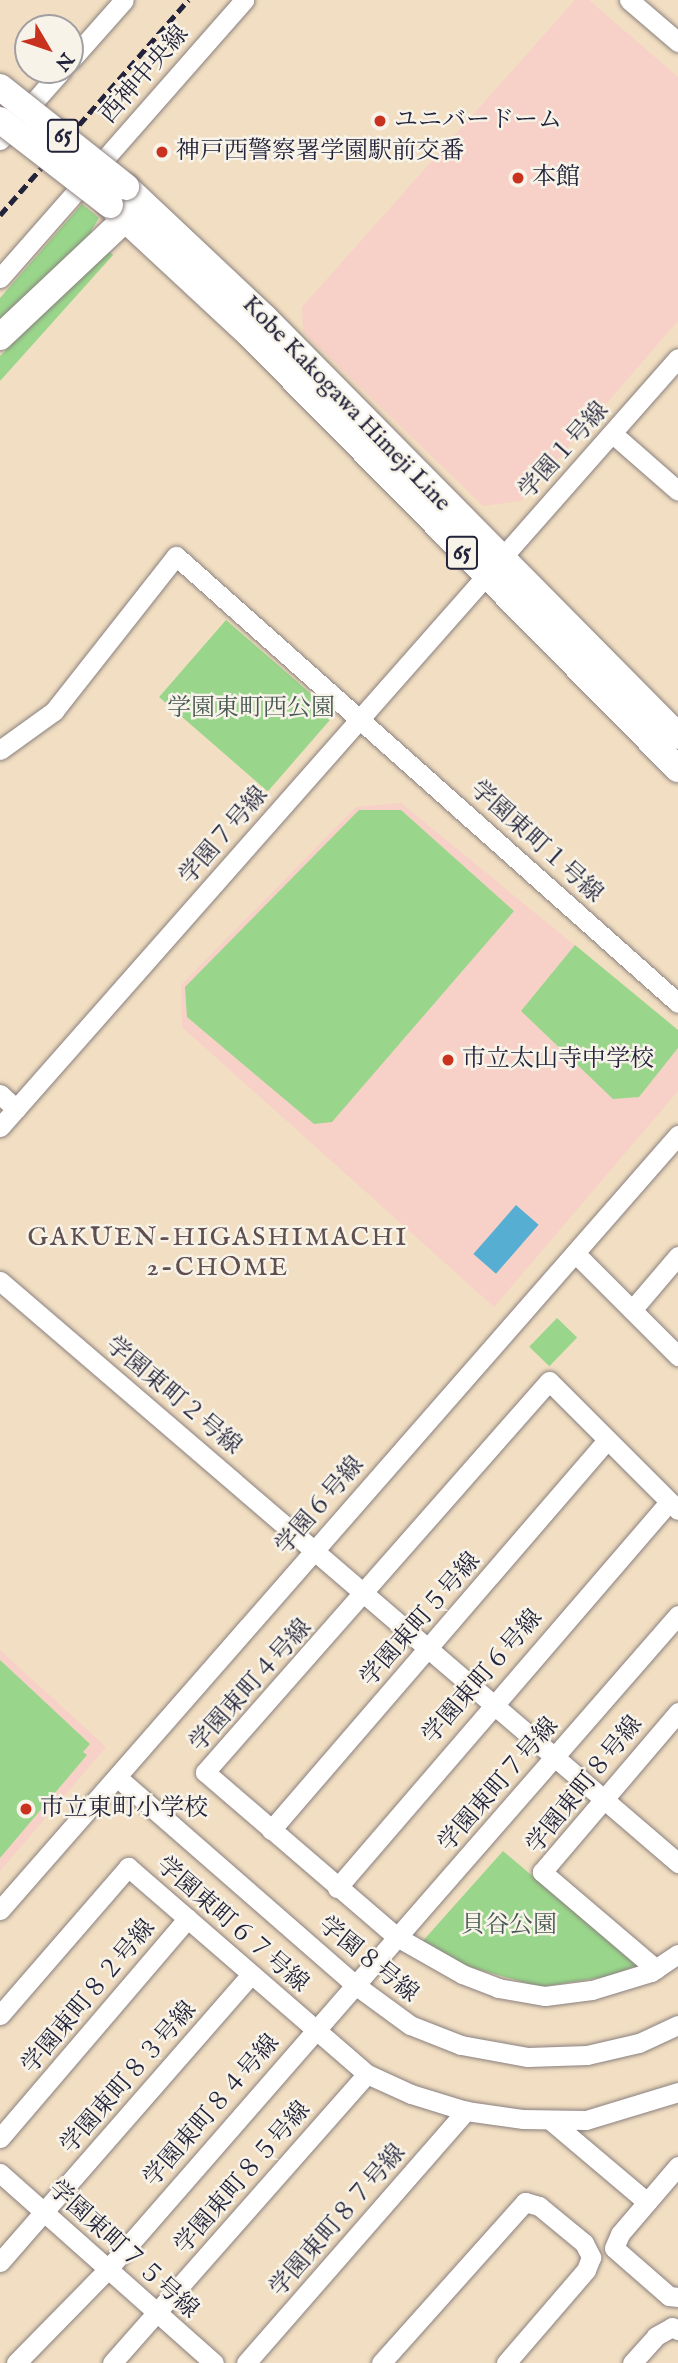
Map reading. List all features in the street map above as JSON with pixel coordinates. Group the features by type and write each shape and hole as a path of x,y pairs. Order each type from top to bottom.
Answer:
{"main road":[{"name":"Kobe Kakogawa Himeji Line","path":"0,88 120,203"},
{"name":"Kobe Kakogawa Himeji Line","path":"0,120 120,203 264,317 492,568 678,736"},
{"path":"0,337 120,203"},
{"name":"Kobe Kakogawa Himeji Line","path":"492,568 510,596 678,769"}],"street":[{"path":"84,45 124,0"},
{"name":"西神中央線","path":"0,278 244,0"},
{"path":"631,1 678,42"},
{"path":"0,140 50,84"},
{"name":"学園１号線","path":"492,568 678,358"},
{"path":"613,434 678,491"},
{"name":"学園東町１号線","path":"0,750 54,711 176,556 362,717 678,1003"},
{"name":"学園７号線","path":"0,1127 492,568"},
{"path":"0,1094 16,1109"},
{"name":"学園６号線","path":"0,1910 678,1135"},
{"path":"575,1253 678,1356"},
{"path":"632,1310 678,1256"},
{"name":"学園東町２号線","path":"0,1281 368,1592 602,1799 674,1852"},
{"name":"学園東町４号線","path":"674,1506 549,1381 368,1592 205,1772 397,1937 462,1975 499,1988 545,1996 592,1990 656,1969 678,1954"},
{"name":"学園東町５号線","path":"271,1830 607,1440"},
{"name":"学園東町６号線","path":"337,1888 492,1703 674,1506"},
{"name":"学園東町７号線","path":"354,1984 555,1759 678,1615"},
{"name":"学園東町８号線","path":"656,1969 542,1872 678,1712"},
{"name":"学園８号線","path":"117,1777 354,1984 410,2025 461,2045 528,2057 587,2055 639,2043 678,2025"},
{"name":"学園東町６７号線","path":"0,2015 128,1867 366,2074"},
{"name":"学園東町８２号線","path":"0,2138 188,1919"},
{"name":"学園東町８３号線","path":"0,2262 251,1974"},
{"name":"学園東町８４号線","path":"16,2363 107,2270 320,2034 354,1984"},
{"path":"366,2074 466,2111 550,2120 586,2120 678,2092"},
{"name":"学園東町８５号線","path":"112,2363 366,2074"},
{"name":"学園東町８７号線","path":"246,2363 466,2111"},
{"path":"550,2120 647,2202"},
{"path":"678,2166 647,2202 614,2248 670,2296 678,2297"},
{"name":"学園東町７５号線","path":"0,2173 214,2363"},
{"path":"381,2363 524,2202 539,2206 584,2243 591,2257 586,2270 506,2363"},
{"path":"632,2363 656,2336 672,2327 678,2330"}],"shaded area":[{"path":"575,0 589,0 678,77 678,321 521,501 483,506 303,332 302,307"},
{"name":"市立太山寺中学校","path":"401,803 678,1030 678,1091 494,1307 182,1027 181,985 356,807"},
{"name":"市立東町小学校","path":"0,1650 106,1747 0,1871"}],"green space":[{"path":"82,204 99,218 91,231 97,236 0,328 0,298"},
{"path":"107,249 113,255 0,381 0,356"},
{"name":"学園東町西公園","path":"226,620 335,714 268,791 159,697"},
{"path":"359,810 401,810 514,911 332,1122 314,1124 187,1017 185,987"},
{"path":"575,945 678,1030 678,1048 639,1097 613,1099 521,1011"},
{"path":"557,1318 577,1337 549,1366 529,1347"},
{"name":"市立東町小学校","path":"0,1660 90,1744 83,1752 87,1755 0,1858"},
{"name":"貝谷公園","path":"503,1851 638,1965 611,1976 540,1987 463,1965 421,1943"}],"water":[{"path":"516,1205 539,1225 496,1274 473,1254"}],"railway":[{"path":"0,215 188,0"}],"place":[{"name":"ユニバードーム","path":"380,121"},
{"name":"神戸西警察署学園駅前交番","path":"162,152"},
{"name":"本館","path":"518,178"},
{"name":"市立太山寺中学校","path":"448,1060"},
{"name":"市立東町小学校","path":"26,1809"}],"district":[{"name":"GAKUEN-HIGASHIMACHI 2-CHOME","path":"218,1253"}]}
